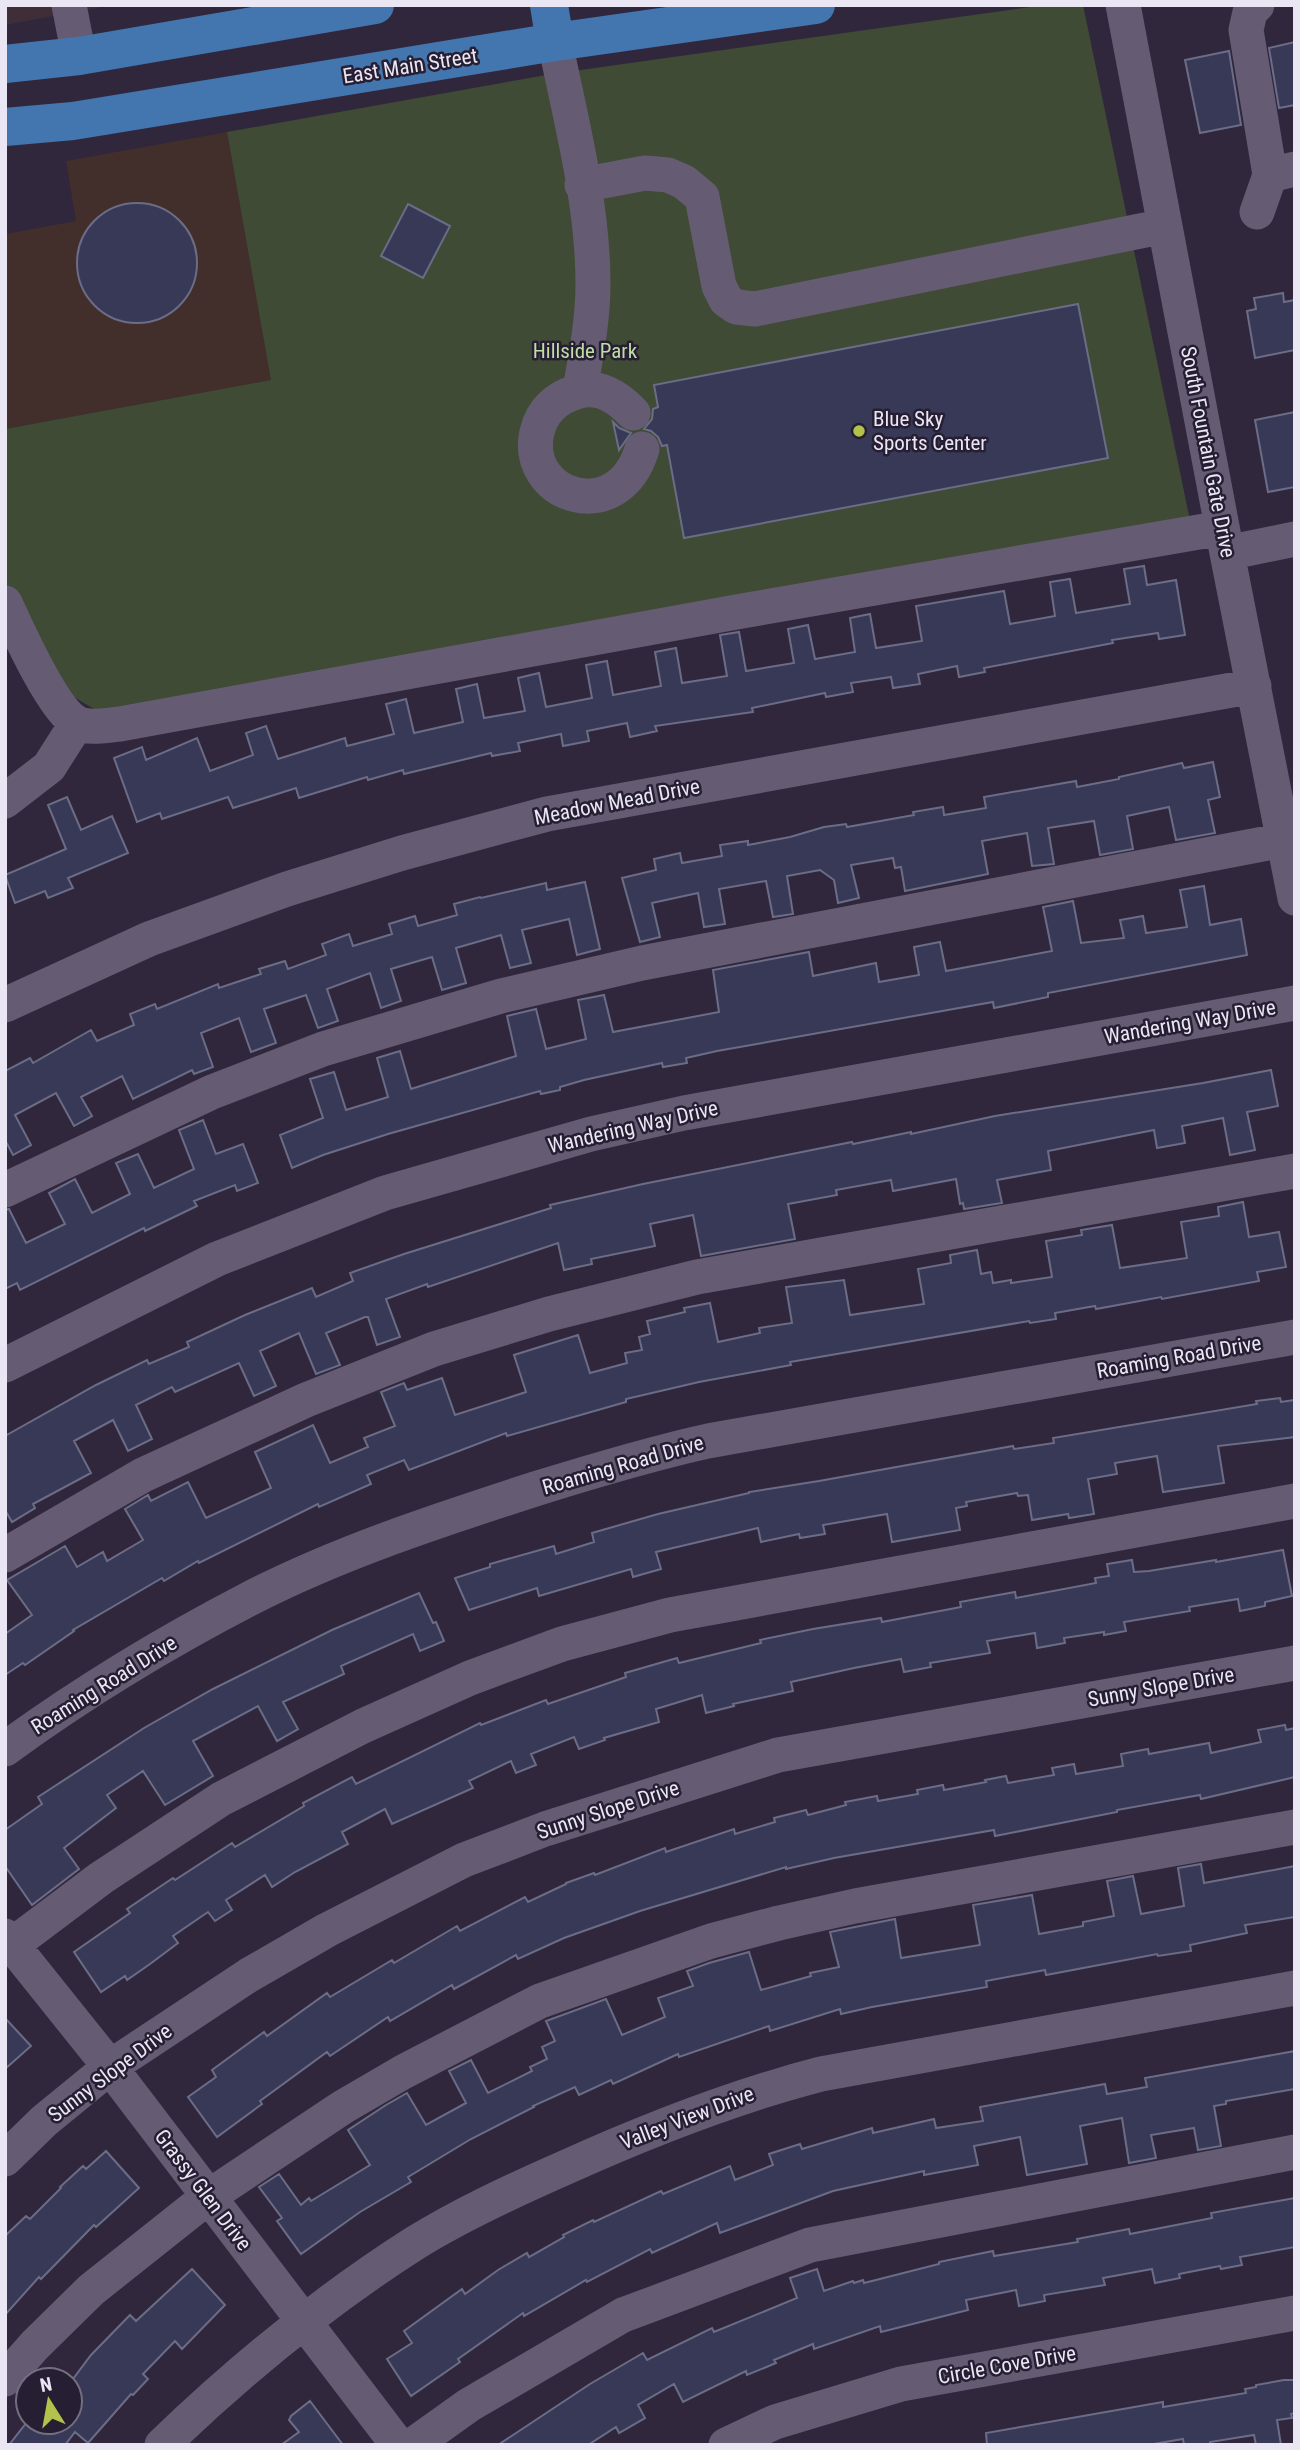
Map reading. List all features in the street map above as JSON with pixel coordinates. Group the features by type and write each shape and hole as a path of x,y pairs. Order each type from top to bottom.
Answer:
{"main road":[{"path":"5,64 79,56 375,5"},
{"path":"548,5 555,42"},
{"name":"East Main Street","path":"5,127 73,121 555,42 816,5"}],"street":[{"path":"69,5 79,56"},
{"name":"South Fountain Gate Drive","path":"1123,5 1224,541 1295,898"},
{"path":"1257,5 1250,12 1246,30 1283,172 1257,212"},
{"path":"555,42 589,223 593,284 590,330 580,390"},
{"path":"582,185 645,173 668,175 684,182 702,197 719,286 726,300 736,307 755,309 1165,226"},
{"path":"633,413 610,394 595,390 580,390 563,396 548,407 539,422 535,440 537,458 545,475 558,488 575,495 593,496 611,492 626,482 637,467 642,449"},
{"path":"5,603 37,668 64,711 77,723 88,726 120,724 742,611 1224,541 1295,540"},
{"name":"Meadow Mead Drive","path":"7,1001 149,939 287,889 402,853 547,814 1254,686"},
{"path":"5,801 49,767 77,723"},
{"path":"5,1190 212,1091 323,1049 501,996 642,962 1284,841"},
{"name":"Wandering Way Drive","path":"5,1365 217,1259 385,1193 591,1134 684,1112 1295,1003"},
{"path":"5,1555 143,1475 306,1400 434,1349 549,1314 697,1277 1295,1171"},
{"name":"Roaming Road Drive","path":"5,1749 51,1716 176,1639 251,1598 339,1559 479,1507 646,1454 708,1441 1295,1337"},
{"path":"9,1941 221,1799 363,1727 458,1683 562,1644 670,1615 1295,1501"},
{"name":"Sunny Slope Drive","path":"5,2159 44,2121 110,2067 249,1975 327,1930 464,1860 545,1829 778,1755 1295,1663"},
{"path":"5,2379 91,2290 208,2197 342,2107 475,2033 540,2001 711,1941 855,1906 1295,1827"},
{"name":"Grassy Glen Drive","path":"9,1941 110,2067 398,2445"},
{"name":"Valley View Drive","path":"162,2445 212,2396 303,2321 416,2243 491,2201 624,2141 765,2089 821,2074 1295,1988"},
{"path":"413,2445 469,2405 623,2315 810,2245 1295,2152"},
{"name":"Circle Cove Drive","path":"726,2445 775,2423 901,2385 1295,2313"}],"shaded area":[{"path":"5,5 102,5 102,7 5,25"},
{"path":"227,132 272,380 5,429 5,234 76,221 66,161"}],"green space":[{"name":"Hillside Park","path":"1045,5 1083,5 1191,525 145,713 94,709 52,684 5,582 5,429 271,380 227,132 552,74"}],"building":[{"path":"1295,42 1295,105 1279,108 1269,48"},
{"path":"1229,51 1241,125 1200,133 1185,60"},
{"path":"137,203 160,207 180,220 193,240 197,263 193,286 180,306 160,319 137,323 114,319 94,306 81,286 77,263 81,240 94,220 114,207"},
{"path":"408,204 450,226 423,278 381,256"},
{"path":"1283,293 1284,302 1295,300 1295,350 1255,358 1247,311 1256,309 1254,298"},
{"name":"Blue Sky Sports Center","path":"1078,304 1108,458 684,538 667,445 662,446 658,437 644,429 652,419 653,409 658,407 654,385"},
{"path":"1295,412 1295,487 1268,492 1255,420"},
{"path":"613,422 631,433 619,450"},
{"path":"1144,566 1147,585 1176,580 1185,635 1159,639 1158,633 1112,640 1113,643 984,668 985,672 959,677 957,666 918,674 920,684 893,688 891,677 851,683 853,692 826,697 825,693 752,708 753,712 655,726 657,731 630,737 627,723 587,731 589,741 563,746 561,734 518,743 520,751 492,756 491,753 404,774 403,770 368,780 367,777 299,798 296,788 233,808 228,797 162,819 160,813 137,822 114,758 142,747 146,760 197,738 210,771 253,755 246,733 266,726 278,759 345,738 347,746 394,734 386,704 406,699 414,733 463,722 456,689 477,684 484,718 525,711 518,678 539,673 546,707 592,698 586,665 607,661 613,695 661,686 655,652 676,648 682,683 727,676 720,635 739,632 746,671 794,663 788,629 808,625 815,659 855,652 850,618 870,614 876,648 922,641 916,606 1004,591 1010,624 1055,616 1050,582 1070,579 1076,613 1130,604 1124,569"},
{"path":"1213,762 1220,797 1208,800 1215,833 1176,840 1169,807 1127,816 1133,849 1100,855 1094,821 1048,828 1054,864 1032,866 1027,833 982,841 988,874 905,891 901,867 895,868 893,858 851,865 859,898 838,903 834,880 820,870 787,876 793,914 773,917 766,881 719,889 725,924 704,927 698,893 652,903 660,937 640,942 622,878 656,870 654,859 680,853 682,863 722,856 720,845 748,841 748,845 824,827 846,824 847,827 943,807 944,815 986,808 984,797 1076,781 1077,787 1182,763 1184,768"},
{"path":"67,797 81,830 112,816 128,853 68,878 73,888 48,898 45,891 15,903 5,875 66,849 48,805"},
{"path":"585,882 600,949 577,955 569,919 522,930 531,963 510,968 501,935 456,948 466,983 442,990 432,957 391,969 401,1001 381,1008 370,973 327,989 338,1021 318,1028 306,995 264,1009 276,1043 251,1052 239,1018 201,1033 213,1067 194,1074 192,1070 133,1099 122,1076 81,1097 92,1116 74,1126 56,1093 15,1115 31,1145 13,1155 5,1140 5,1071 30,1058 33,1063 91,1030 97,1041 134,1025 130,1014 155,1004 157,1009 218,984 219,988 261,974 259,969 285,961 288,969 326,955 322,944 349,934 353,946 392,934 389,924 415,916 418,926 457,915 454,904 546,883 547,890"},
{"path":"1204,886 1210,925 1241,919 1247,955 1048,993 1048,997 994,1008 993,1002 717,1051 686,1058 687,1063 663,1067 662,1063 584,1080 560,1087 560,1090 541,1094 540,1091 388,1134 292,1168 280,1135 323,1118 310,1079 334,1072 346,1110 388,1097 377,1058 400,1051 411,1089 516,1056 507,1016 536,1009 546,1049 586,1039 578,1000 604,995 613,1032 719,1012 713,970 809,952 813,976 876,963 879,982 919,975 914,947 940,942 946,971 1052,951 1043,907 1073,901 1081,943 1124,938 1120,920 1143,916 1146,933 1187,927 1180,890"},
{"path":"1271,1070 1278,1106 1247,1112 1255,1150 1230,1155 1223,1118 1182,1126 1185,1143 1157,1148 1154,1130 1048,1151 1051,1170 997,1180 1002,1203 964,1209 963,1203 960,1204 956,1179 893,1191 891,1180 836,1190 837,1195 788,1204 795,1239 701,1256 693,1215 650,1224 655,1246 591,1259 592,1264 564,1270 558,1243 428,1287 427,1284 386,1299 400,1337 377,1345 368,1317 365,1317 326,1333 340,1365 316,1374 299,1333 260,1351 276,1386 254,1396 239,1363 175,1392 172,1387 136,1405 152,1439 128,1451 113,1420 74,1441 91,1473 33,1504 35,1508 12,1522 5,1510 5,1436 96,1385 147,1360 149,1364 189,1347 187,1342 245,1315 312,1288 316,1297 353,1281 350,1273 404,1254 551,1208 550,1205 643,1184 995,1116"},
{"path":"203,1120 216,1154 243,1144 258,1183 237,1191 235,1185 194,1201 197,1206 145,1231 144,1228 20,1290 17,1283 5,1289 5,1210 9,1209 26,1243 65,1224 49,1193 75,1179 92,1213 130,1194 116,1163 138,1154 154,1188 194,1169 179,1130"},
{"path":"1243,1202 1249,1237 1279,1232 1286,1267 1257,1272 1259,1281 1162,1299 1161,1297 1096,1309 1095,1306 1055,1313 1056,1319 1029,1321 790,1362 791,1365 626,1399 626,1402 507,1436 506,1433 409,1470 404,1460 367,1475 371,1484 319,1507 318,1504 199,1563 198,1561 164,1581 162,1578 73,1630 25,1665 23,1663 5,1675 5,1634 32,1615 7,1580 65,1546 77,1567 103,1552 107,1561 143,1540 125,1509 148,1495 151,1501 188,1482 206,1518 271,1488 255,1452 313,1425 330,1463 368,1447 364,1438 395,1426 381,1392 404,1383 407,1390 442,1378 455,1415 526,1392 514,1355 578,1335 590,1373 627,1363 625,1353 642,1350 639,1337 650,1334 647,1321 685,1312 684,1308 710,1303 718,1342 760,1333 759,1328 792,1323 786,1287 844,1280 850,1315 924,1304 918,1269 951,1263 950,1255 977,1250 981,1274 991,1272 993,1283 1052,1277 1046,1241 1082,1235 1081,1230 1112,1225 1120,1268 1187,1258 1181,1222 1219,1216 1218,1207"},
{"path":"1280,1398 1281,1402 1295,1400 1295,1437 1218,1446 1224,1483 1163,1492 1157,1456 1115,1463 1117,1474 1088,1479 1094,1514 1069,1518 1068,1514 1032,1520 1028,1495 1018,1496 1017,1493 966,1502 967,1506 956,1508 960,1530 892,1542 887,1514 823,1525 825,1534 800,1538 799,1534 761,1542 758,1528 656,1552 661,1569 633,1577 631,1569 539,1596 537,1588 469,1610 455,1578 490,1567 490,1564 554,1546 556,1554 594,1542 592,1533 749,1492 1013,1446 1014,1449 1054,1443 1053,1438"},
{"path":"1283,1550 1292,1596 1265,1602 1265,1606 1240,1611 1238,1599 1189,1607 1190,1611 1124,1622 1126,1631 1064,1638 1065,1643 1037,1648 1035,1633 987,1641 990,1653 930,1663 931,1667 904,1672 901,1659 854,1668 791,1682 793,1691 733,1704 734,1706 706,1713 702,1695 656,1709 659,1722 604,1738 605,1740 579,1749 574,1737 531,1754 536,1765 516,1773 511,1761 469,1781 473,1788 392,1824 385,1809 342,1832 348,1844 272,1887 265,1875 226,1900 232,1910 215,1921 208,1912 173,1936 178,1943 150,1964 127,1980 125,1976 101,1992 74,1952 130,1913 127,1909 173,1878 175,1880 232,1843 235,1847 304,1806 303,1803 352,1777 356,1784 480,1723 481,1725 546,1700 548,1704 626,1677 625,1673 677,1658 679,1663 761,1643 760,1640 813,1629 881,1618 882,1622 961,1607 960,1602 1015,1592 1016,1598 1096,1583 1095,1578 1109,1576 1107,1564 1132,1560 1134,1572 1149,1571"},
{"path":"419,1593 444,1641 420,1651 413,1634 341,1666 344,1674 283,1702 298,1729 277,1741 258,1706 193,1741 213,1776 165,1805 143,1771 107,1795 116,1808 64,1848 79,1869 32,1905 5,1866 5,1830 42,1804 38,1797 144,1728 213,1689 332,1630"},
{"path":"1285,1725 1286,1730 1295,1728 1295,1777 1201,1799 1200,1795 995,1836 994,1830 786,1867 640,1911 564,1938 518,1959 516,1955 454,1989 452,1985 390,2021 388,2017 330,2056 327,2052 260,2101 262,2104 217,2137 188,2097 216,2077 212,2070 264,2032 267,2036 327,1993 330,1997 457,1926 460,1931 525,1897 528,1902 566,1883 594,1873 595,1875 665,1848 666,1852 734,1829 735,1834 775,1822 774,1818 806,1810 808,1815 846,1805 845,1802 877,1796 878,1801 918,1794 917,1790 943,1785 944,1790 1006,1776 1008,1783 1054,1775 1052,1768 1074,1764 1076,1774 1123,1766 1121,1754 1148,1749 1149,1754 1209,1743 1211,1753 1261,1742 1258,1730"},
{"path":"1201,1864 1204,1883 1295,1866 1295,1917 1245,1925 1247,1933 1190,1945 1191,1951 1157,1954 1046,1975 1045,1970 986,1981 987,1987 841,2014 840,2009 770,2031 769,2026 679,2057 678,2054 613,2084 611,2080 579,2095 575,2087 471,2139 408,2177 411,2182 360,2212 301,2254 277,2221 282,2218 259,2187 279,2174 301,2205 309,2198 311,2201 370,2165 348,2130 386,2105 407,2093 426,2125 466,2103 449,2071 471,2060 488,2093 532,2071 530,2067 547,2059 542,2047 555,2041 546,2021 606,1999 622,2035 665,2017 658,1998 693,1986 687,1971 709,1963 749,1952 761,1990 811,1976 810,1973 839,1967 830,1932 895,1919 901,1958 980,1945 973,1905 1032,1895 1039,1934 1083,1926 1083,1922 1114,1916 1107,1881 1133,1876 1141,1914 1184,1906 1178,1868"},
{"path":"5,2018 31,2046 5,2069"},
{"path":"1295,2051 1295,2089 1226,2101 1226,2104 1214,2106 1221,2146 1198,2150 1194,2128 1151,2135 1156,2158 1129,2163 1122,2118 1080,2126 1087,2164 1027,2175 1020,2137 974,2146 978,2165 924,2175 924,2171 833,2191 720,2233 717,2223 652,2253 650,2249 587,2282 586,2280 524,2316 523,2313 411,2396 387,2359 412,2343 404,2331 462,2289 465,2294 527,2253 529,2257 593,2220 594,2222 661,2191 663,2194 730,2166 735,2180 773,2165 769,2154 800,2144 802,2149 872,2128 873,2133 934,2119 936,2128 983,2121 980,2107 1105,2084 1107,2094 1147,2087 1145,2078"},
{"path":"106,2151 139,2188 96,2227 94,2225 41,2279 39,2277 5,2315 5,2236 26,2216 30,2219 83,2166 86,2169"},
{"path":"1295,2198 1295,2247 1240,2257 1242,2265 1221,2269 1220,2266 1179,2274 1180,2278 1155,2283 1152,2269 1103,2278 1105,2285 1044,2295 1045,2301 1019,2306 1016,2290 966,2300 968,2310 881,2332 880,2326 814,2349 813,2344 747,2375 746,2371 683,2402 674,2384 638,2405 645,2418 619,2433 616,2427 588,2445 498,2445 590,2384 643,2353 647,2360 712,2328 714,2332 797,2298 790,2278 817,2269 824,2291 853,2281 863,2280 864,2283 939,2262 993,2251 994,2256 1078,2242 1077,2239 1129,2229 1130,2234 1212,2218 1211,2213"},
{"path":"192,2269 225,2305 182,2349 175,2341 143,2374 148,2379 131,2394 88,2443 80,2436 84,2436 83,2366 130,2315 136,2321"},
{"path":"1295,2380 1295,2413 1291,2414 1292,2418 1277,2420 1281,2445 1256,2445 1254,2435 1210,2442 1210,2445 1184,2445 1183,2439 1148,2445 987,2445 986,2433 1163,2402 1163,2407 1246,2393 1245,2389 1256,2385"},
{"path":"310,2401 343,2445 281,2445 299,2432 289,2420"},
{"path":"16,2436 72,2436 65,2445 9,2445"}],"place":[{"name":"Blue Sky Sports Center","path":"859,431"}]}
